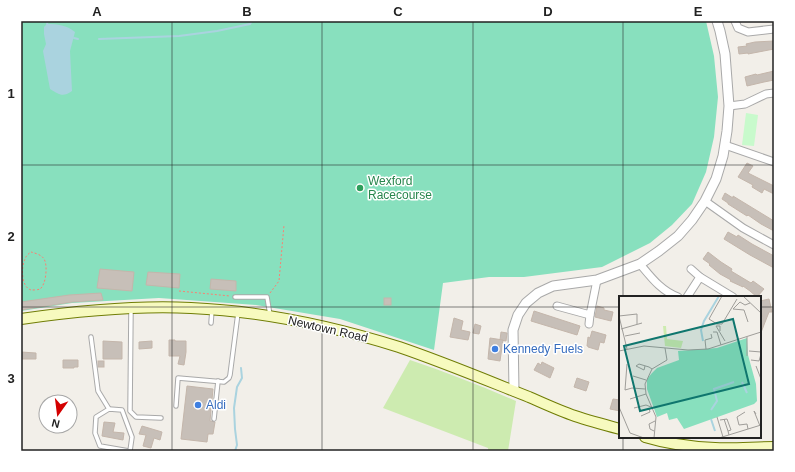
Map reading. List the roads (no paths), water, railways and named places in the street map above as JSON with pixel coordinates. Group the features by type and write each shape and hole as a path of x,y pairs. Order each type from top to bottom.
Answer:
{"main road":[{"name":"Newtown Road","path":"21,319 68,312 131,308 190,308 238,312 305,322 359,335 439,361 575,416 619,429"},
{"path":"648,438 686,445 717,448 774,446"}],"street":[{"path":"514,391 513,330 518,315 526,303 538,293 553,286 597,280 640,264 678,236 692,220 705,201 716,179 723,156 729,106 725,54 717,21"},
{"path":"735,21 738,28 748,32 774,29"},
{"path":"729,106 745,104 766,94 774,93"},
{"path":"725,145 774,162"},
{"path":"705,201 743,228 774,245"},
{"path":"640,264 659,286 676,296"},
{"path":"691,269 700,277 731,296"},
{"path":"688,296 700,277"},
{"path":"589,324 597,280"},
{"path":"557,306 590,315"}],"lane":[{"path":"235,297 267,297 270,316"},
{"path":"131,308 130,411 136,417 161,418"},
{"path":"211,323 212,309"},
{"path":"176,406 178,378 224,382 229,378 238,312"},
{"path":"91,337 98,391 109,409"},
{"path":"214,418 218,381"},
{"path":"109,409 122,410 132,437 130,451 100,446 95,433 96,416 109,409"}],"water":[{"path":"47,24 62,25 75,32 70,51 72,91 63,95 50,89 43,51 46,44 44,27"}],"waterway":[{"path":"99,39 179,36 217,31 250,24 252,21"},
{"path":"74,38 78,39"},
{"path":"235,451 237,445 234,408 237,387 242,378 241,368"}],"place":[{"name":"Wexford Racecourse","path":"360,188"},
{"name":"Kennedy Fuels","path":"495,349"},
{"name":"Aldi","path":"198,405"}]}
